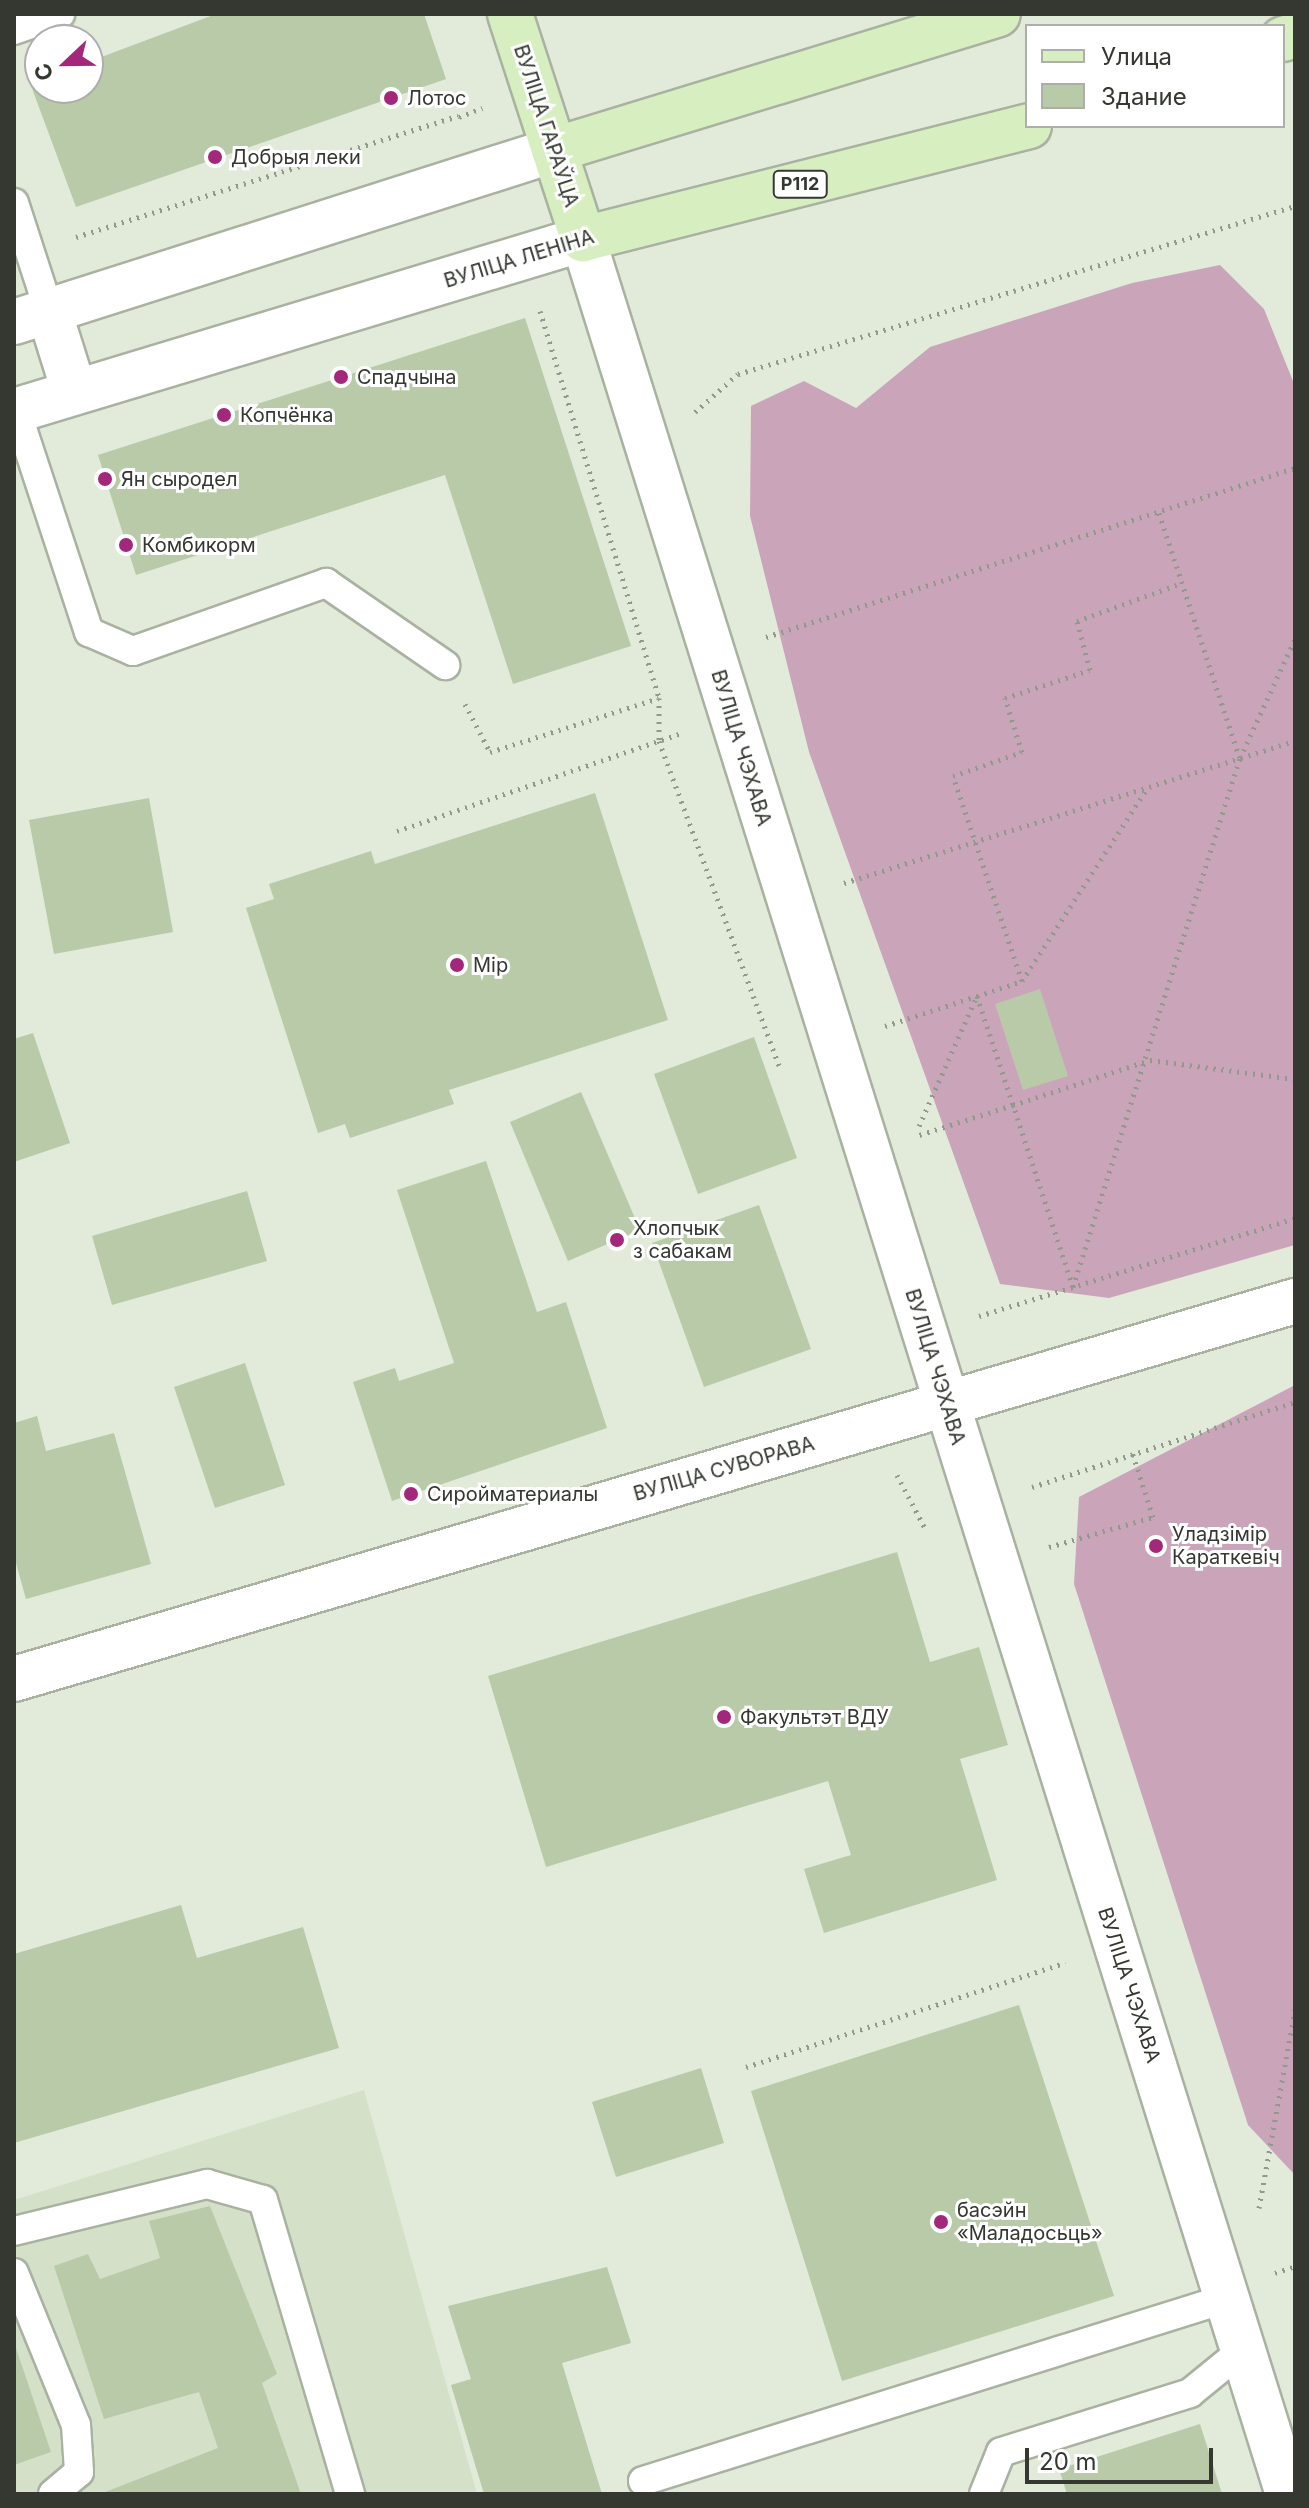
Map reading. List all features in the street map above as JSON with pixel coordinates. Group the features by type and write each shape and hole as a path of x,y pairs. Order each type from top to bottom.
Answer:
{"main road":[{"name":"ВУЛІЦА ГАРАЎЦА","path":"510,14 583,239"},
{"path":"554,150 998,14"},
{"name":"ВУЛІЦА ЛЕНІНА","path":"583,239 1025,127"}],"street":[{"path":"74,391 31,316 554,150"},
{"name":"ВУЛІЦА ЛЕНІНА","path":"15,410 583,239"},
{"name":"ВУЛІЦА ЧЭХАВА","path":"583,239 1288,2494"},
{"name":"ВУЛІЦА СУВОРАВА","path":"14,1679 1295,1301"}],"lane":[{"path":"14,30 60,14"},
{"path":"14,203 30,252 31,316"},
{"path":"15,410 89,632 133,651 326,583 445,665"},
{"path":"14,2231 207,2184 263,2200 350,2494"},
{"path":"14,2273 76,2425 79,2472 53,2494"},
{"path":"643,2481 1228,2298"},
{"path":"984,2494 1001,2452 1190,2393 1244,2349"}],"path":[{"path":"30,252 458,116"},
{"path":"685,421 738,374 1295,206"},
{"path":"530,303 542,312 562,378"},
{"path":"757,640 1295,468"},
{"path":"1159,513 1240,758"},
{"path":"1022,981 953,776 1022,752 1005,698 1090,670 1077,621 1182,583"},
{"path":"1073,1287 1150,1060 1240,758 1295,639"},
{"path":"445,665 490,752 659,698"},
{"path":"397,831 731,716"},
{"path":"835,886 1295,741"},
{"path":"880,1027 1022,981 1147,789"},
{"path":"977,996 1073,1287"},
{"path":"977,996 915,1136 1150,1060 1295,1079"},
{"path":"924,1333 1295,1218"},
{"path":"919,1519 1295,1402"},
{"path":"1040,1550 1153,1517 1132,1452"},
{"path":"746,2067 1077,1959"},
{"path":"1257,2222 1295,2009"}],"shaded area":[{"path":"1220,265 1264,309 1295,386 1295,1245 1109,1298 1000,1284 809,752 750,516 751,406 804,381 856,408 930,347 1132,283"},
{"path":"1295,1385 1295,2175 1248,2125 1074,1584 1079,1497"},
{"path":"364,2090 477,2494 14,2494 14,2200"}],"building":[{"path":"216,14 424,14 446,79 76,207 38,104 104,104 104,56"},
{"path":"525,318 631,646 513,684 445,475 136,575 98,455"},
{"name":"Мір","path":"595,793 668,1020 449,1090 454,1104 350,1138 345,1124 318,1133 246,908 274,899 269,884 371,851 375,864"},
{"path":"149,798 173,932 54,954 29,820"},
{"path":"1040,989 1068,1076 1023,1090 995,1004"},
{"path":"33,1033 70,1143 14,1162 14,1039"},
{"path":"754,1037 797,1158 698,1194 654,1074"},
{"path":"581,1092 640,1230 568,1261 510,1122"},
{"path":"486,1161 537,1312 566,1302 607,1428 392,1501 353,1382 395,1368 399,1381 454,1363 397,1190"},
{"path":"247,1191 267,1261 112,1305 92,1236"},
{"path":"759,1205 811,1349 704,1387 652,1243"},
{"path":"245,1363 285,1485 215,1508 174,1387"},
{"path":"37,1416 46,1451 114,1433 151,1564 26,1599 14,1556 14,1423"},
{"name":"Факультэт ВДУ","path":"897,1552 930,1662 979,1647 1008,1745 960,1759 997,1880 824,1933 804,1869 851,1855 828,1781 546,1867 488,1676"},
{"path":"181,1905 197,1958 303,1927 339,2048 14,2143 14,1954"},
{"name":"басэйн «Маладосьць»","path":"1019,2005 1114,2296 842,2381 751,2091"},
{"path":"701,2068 724,2143 616,2177 592,2102"},
{"path":"210,2206 277,2374 262,2383 301,2494 100,2494 218,2448 199,2392 104,2419 54,2266 88,2254 100,2279 160,2258 149,2221"},
{"path":"607,2267 631,2343 562,2363 602,2494 484,2494 451,2385 471,2379 448,2306"},
{"path":"14,2342 51,2452 14,2465"},
{"path":"1200,2424 1222,2494 1067,2494 1059,2469"}],"place":[{"name":"Лотос","path":"391,98"},
{"name":"Добрыя леки","path":"215,157"},
{"name":"Спадчына","path":"341,377"},
{"name":"Копчёнка","path":"224,415"},
{"name":"Ян сыродел","path":"105,479"},
{"name":"Комбикорм","path":"126,545"},
{"name":"Мір","path":"457,965"},
{"name":"Хлопчык з сабакам","path":"617,1240"},
{"name":"Сиройматериалы","path":"411,1494"},
{"name":"Уладзімір Караткевіч","path":"1156,1546"},
{"name":"Факультэт ВДУ","path":"724,1717"},
{"name":"басэйн «Маладосьць»","path":"941,2222"}]}
